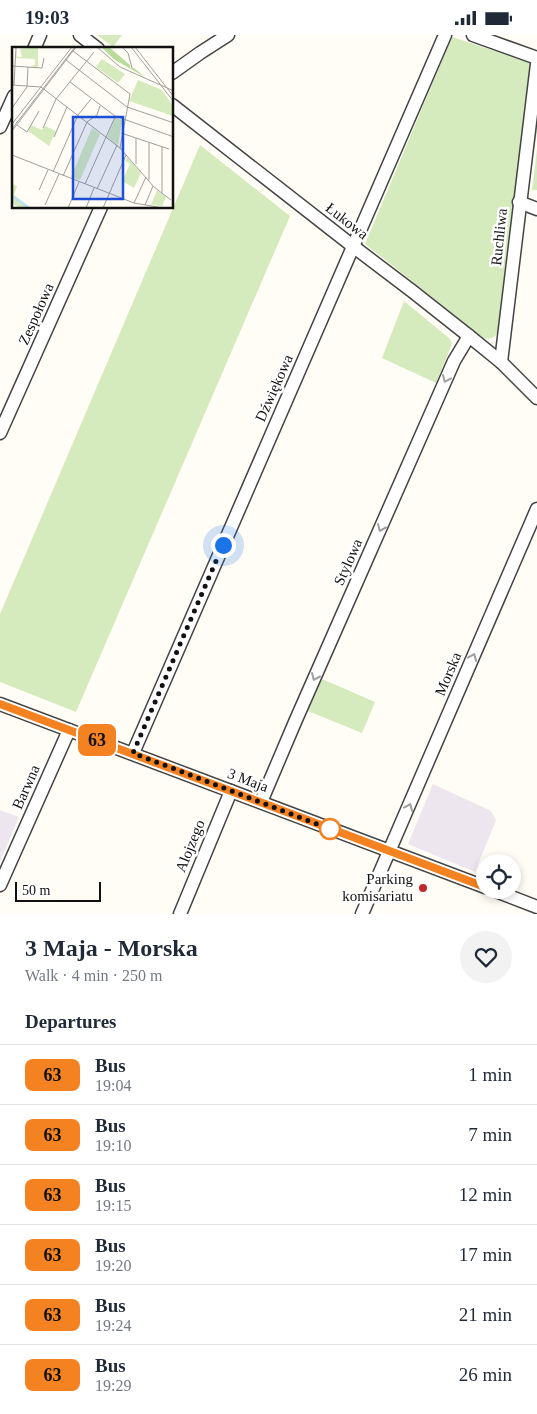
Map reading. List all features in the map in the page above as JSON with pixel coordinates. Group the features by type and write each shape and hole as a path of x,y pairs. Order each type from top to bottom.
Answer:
{"street":[{"path":"35,47 40,35"},
{"path":"80,35 95,47"},
{"path":"174,72 228,35"},
{"name":"Dźwiękowa","path":"133,753 445,35"},
{"path":"474,35 537,58"},
{"name":"Ruchliwa","path":"500,362 537,65"},
{"path":"0,127 12,100"},
{"name":"Łukowa","path":"174,107 412,291 500,362"},
{"path":"520,202 537,209"},
{"name":"Zespołowa","path":"0,433 100,209"},
{"name":"Stylowa","path":"261,802 454,361 469,336"},
{"path":"500,362 537,398"},
{"name":"Morska","path":"362,914 537,509"},
{"name":"3 Maja","path":"0,704 476,884"},
{"name":"Barwna","path":"0,885 69,730"},
{"name":"Alojzego","path":"180,914 231,791"},
{"path":"516,899 537,907"}],"shaded area":[{"path":"433,784 491,811 496,820 482,854 476,854 475,872 408,844"},
{"path":"0,810 19,817 0,862"}],"green space":[{"path":"97,35 122,35 113,47"},
{"path":"452,37 531,63 498,332 490,339 484,338 365,244"},
{"path":"537,99 537,131 528,196 526,195"},
{"path":"200,145 290,216 76,712 0,682 0,614"},
{"path":"537,149 537,190 532,190"},
{"path":"404,301 450,339 452,344 436,383 382,358"},
{"path":"322,679 375,702 362,733 308,711"}],"bus line":[{"name":"63","path":"0,704 476,884"}],"place":[{"name":"Parking komisariatu","path":"423,888"}],"route":[{"path":"223,545 133,753 330,829"}]}
